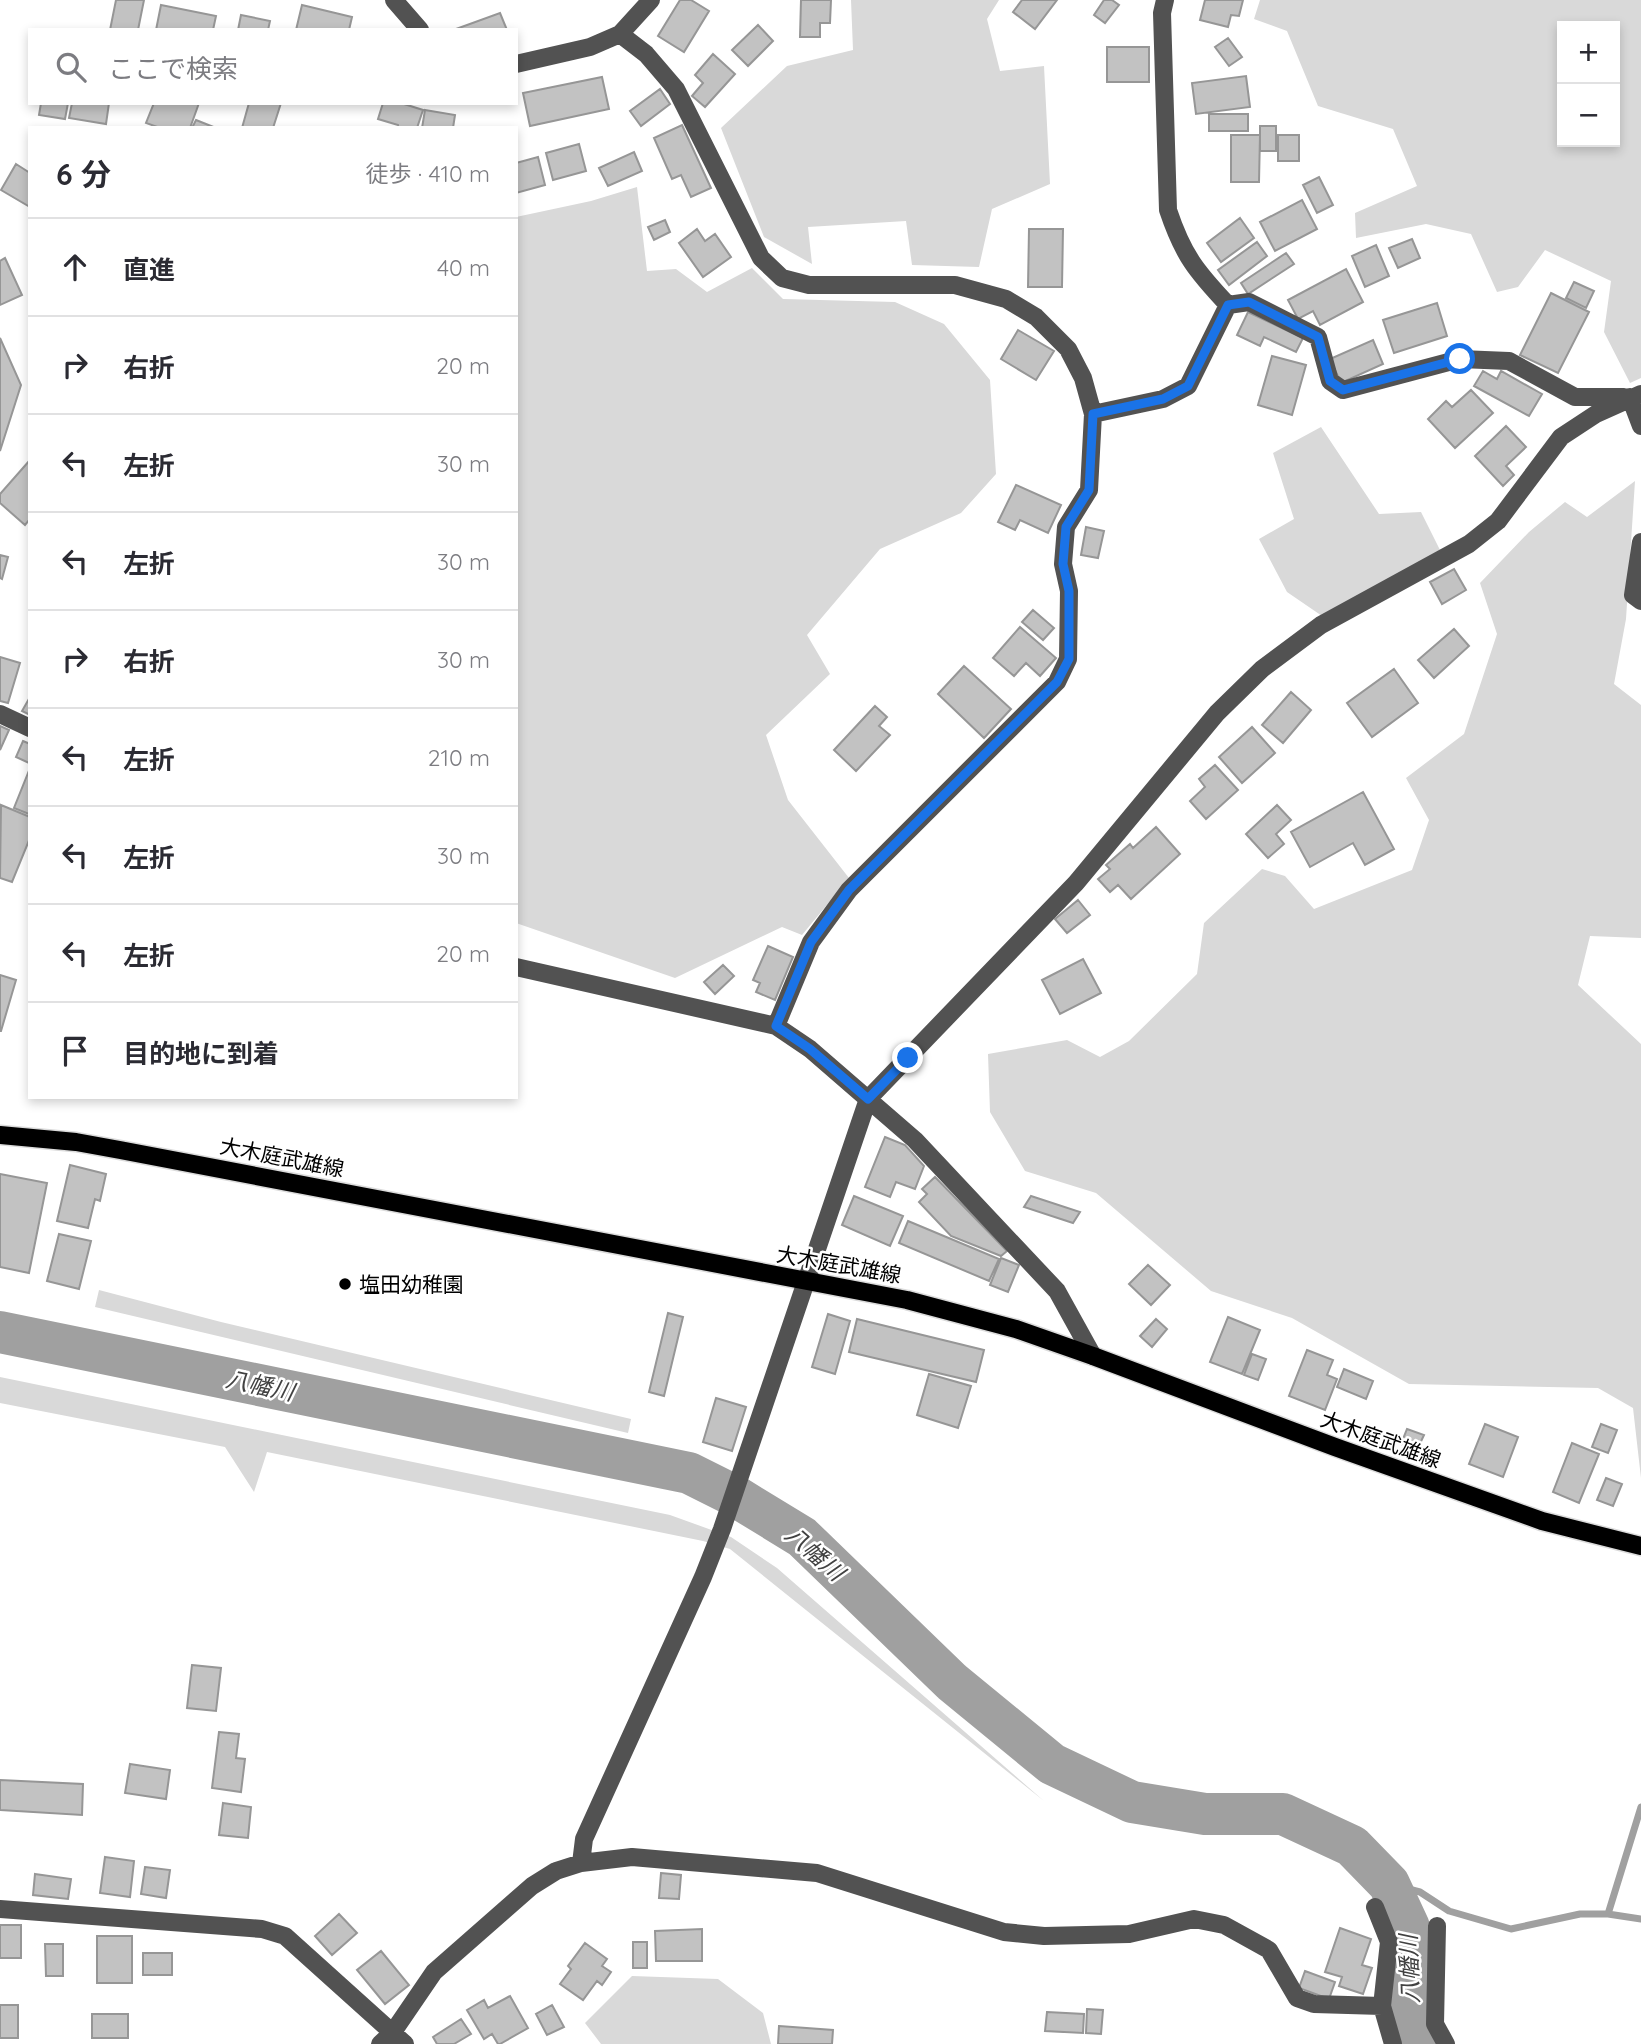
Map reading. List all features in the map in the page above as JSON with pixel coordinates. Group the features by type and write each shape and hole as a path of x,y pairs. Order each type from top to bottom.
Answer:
{"main road":[{"name":"大木庭武雄線","path":"0,1135 76,1142 120,1150 906,1300 1016,1329 1542,1521 1641,1546"}],"street":[{"path":"394,0 418,28"},
{"path":"518,64 590,47 620,34 651,0"},
{"path":"1165,0 1162,13 1168,211 1177,239 1195,271 1228,305"},
{"path":"620,34 646,54 676,89 761,258 782,278 809,285 955,285 1006,299 1036,317 1068,349 1083,378 1093,414 1089,490 1066,527 1063,564 1069,591 1069,659 1057,682 849,890 811,942 776,1026"},
{"path":"1228,305 1249,302 1318,337 1330,381 1343,390 1460,359 1509,361 1575,397 1635,395"},
{"path":"1093,414 1163,399 1188,386 1228,305"},
{"path":"1635,395 1641,426"},
{"path":"581,1863 584,1839 703,1577 722,1529 868,1099 1076,883 1217,713 1262,669 1321,625 1469,544 1498,521 1561,437 1595,414 1635,395"},
{"path":"1641,542 1633,595 1641,601"},
{"path":"0,714 28,727"},
{"path":"518,967 776,1026 810,1049 915,1140 1057,1291 1093,1356"},
{"path":"0,1909 262,1929 285,1936 393,2040 434,1972 532,1886 556,1871 581,1863 632,1857 817,1873 1004,1932 1044,1936 1129,1934 1194,1919 1224,1924 1269,1950 1297,1998 1314,2004 1382,2006"},
{"path":"1375,1907 1389,1942 1382,2006 1392,2044"},
{"path":"1437,1926 1435,2024 1446,2044"}],"shaded area":[{"path":"851,0 999,0 987,19 1000,71 1044,66 1050,184 992,209 979,267 912,265 906,221 808,227 812,264 764,237 721,128 787,66 853,50"},
{"path":"1260,0 1641,0 1641,378 1630,383 1604,332 1611,281 1545,250 1518,287 1497,292 1471,234 1426,224 1356,238 1355,213 1417,186 1393,129 1318,106 1287,31 1254,19"},
{"path":"637,187 647,271 676,269 707,292 752,268 783,299 895,302 944,324 990,380 996,474 961,513 880,549 807,635 830,674 766,735 788,800 849,878 802,935 782,927 675,978 518,924 518,217 591,201"},
{"path":"1321,427 1379,514 1421,512 1440,550 1325,618 1287,592 1259,539 1294,519 1273,453"},
{"path":"1635,481 1626,619 1614,684 1641,705 1641,938 1590,936 1578,985 1641,1044 1641,1478 1633,1408 1598,1388 1409,1384 1292,1318 1211,1291 1096,1193 1025,1171 990,1112 988,1054 1067,1040 1100,1057 1129,1041 1197,974 1204,923 1262,869 1285,876 1314,909 1412,870 1429,820 1406,778 1464,734 1497,634 1480,583 1529,532 1565,502 1587,517"},
{"path":"99,1290 221,1322 631,1419 628,1433 95,1307"},
{"path":"0,1377 670,1515 731,1537 777,1568 1044,1801 730,1549 703,1541 267,1452 254,1492 225,1447 0,1403"},
{"path":"632,1976 718,1979 763,2013 771,2044 601,2044 585,2023"}],"building":[{"path":"116,0 144,0 138,28 110,28"},
{"path":"680,0 691,0 709,11 684,52 658,36"},
{"path":"801,0 831,0 830,23 820,23 820,37 800,37"},
{"path":"1022,0 1057,0 1035,29 1013,12"},
{"path":"1104,0 1112,0 1119,5 1105,23 1094,15"},
{"path":"1205,0 1243,0 1239,16 1231,15 1228,27 1200,20"},
{"path":"161,5 216,16 213,28 156,28"},
{"path":"302,5 352,17 349,28 296,28"},
{"path":"500,13 506,28 459,28"},
{"path":"241,15 270,21 268,28 238,28"},
{"path":"758,25 773,41 748,66 732,50"},
{"path":"1228,38 1242,57 1229,66 1215,47"},
{"path":"1107,47 1149,47 1149,82 1107,82"},
{"path":"713,54 735,74 705,107 692,96 703,83 695,75"},
{"path":"1246,76 1250,107 1196,114 1192,83"},
{"path":"602,77 609,109 530,126 523,93"},
{"path":"660,89 670,104 641,126 630,111"},
{"path":"41,105 68,105 65,119 39,115"},
{"path":"72,105 109,105 106,124 69,118"},
{"path":"153,105 198,105 191,126 154,126 146,123"},
{"path":"248,105 280,105 274,126 243,126"},
{"path":"382,105 407,105 423,110 418,126 398,126 378,119"},
{"path":"425,110 455,115 453,126 422,126"},
{"path":"1209,114 1248,114 1248,131 1209,131"},
{"path":"196,120 211,126 193,126"},
{"path":"682,125 711,188 691,197 681,175 672,179 654,138"},
{"path":"1260,126 1276,126 1276,151 1260,151"},
{"path":"1231,135 1260,135 1259,182 1231,182"},
{"path":"1278,135 1299,135 1299,161 1278,161"},
{"path":"579,144 586,171 553,180 546,153"},
{"path":"634,152 642,171 608,186 599,168"},
{"path":"538,157 545,185 518,192 518,162"},
{"path":"16,164 28,172 28,206 1,190"},
{"path":"1319,177 1333,205 1317,213 1303,185"},
{"path":"1302,200 1317,229 1275,251 1260,222"},
{"path":"1240,218 1254,238 1221,262 1207,243"},
{"path":"665,220 670,232 654,240 648,227"},
{"path":"697,229 705,241 715,234 731,257 703,277 679,243"},
{"path":"1029,229 1063,229 1062,287 1028,287"},
{"path":"1412,239 1420,258 1398,268 1389,248"},
{"path":"1257,242 1267,256 1229,285 1218,270"},
{"path":"1376,245 1389,276 1365,287 1352,256"},
{"path":"1286,253 1294,264 1248,294 1241,283"},
{"path":"5,258 22,295 0,305 0,261"},
{"path":"1346,269 1363,302 1320,325 1313,311 1298,319 1288,300"},
{"path":"1574,282 1594,291 1586,308 1566,298"},
{"path":"1551,293 1589,312 1558,373 1520,355"},
{"path":"1437,303 1447,336 1394,353 1383,320"},
{"path":"1248,312 1303,338 1296,352 1264,337 1260,346 1237,335"},
{"path":"1018,330 1054,351 1036,380 1001,359"},
{"path":"0,338 21,385 0,451"},
{"path":"1373,340 1383,364 1341,383 1330,359"},
{"path":"1272,356 1306,365 1292,415 1258,405"},
{"path":"1483,371 1497,379 1501,371 1542,394 1529,416 1474,386"},
{"path":"1471,390 1493,413 1455,448 1428,419 1446,401 1452,407"},
{"path":"1506,426 1526,447 1506,466 1514,475 1503,486 1475,456"},
{"path":"28,462 28,521 25,525 0,503 0,494"},
{"path":"1016,485 1061,505 1048,533 1020,520 1015,530 998,522"},
{"path":"1086,527 1104,531 1098,558 1081,555"},
{"path":"0,555 8,557 2,579 0,578"},
{"path":"1454,569 1466,590 1442,604 1430,582"},
{"path":"1033,610 1054,628 1043,640 1022,622"},
{"path":"1020,627 1056,658 1040,676 1026,663 1014,676 993,658"},
{"path":"1454,629 1469,646 1434,678 1418,660"},
{"path":"0,657 20,663 8,703 0,701"},
{"path":"964,666 1011,709 984,738 938,694"},
{"path":"1394,669 1418,703 1372,737 1347,703"},
{"path":"1291,692 1311,710 1283,743 1262,725"},
{"path":"28,700 28,714 22,711"},
{"path":"875,706 887,717 879,726 890,735 856,771 834,750"},
{"path":"0,726 9,730 0,750"},
{"path":"1252,727 1275,753 1242,783 1219,757"},
{"path":"23,741 28,743 28,763 16,757"},
{"path":"1215,765 1238,790 1206,819 1190,801 1205,787 1199,779"},
{"path":"28,773 28,814 14,808"},
{"path":"1363,792 1394,849 1365,865 1353,843 1310,867 1291,832"},
{"path":"1,805 28,816 28,843 12,882 0,878"},
{"path":"1277,805 1291,820 1276,834 1284,844 1268,858 1246,834"},
{"path":"1156,827 1180,854 1131,899 1118,885 1110,892 1098,879 1110,869 1106,865 1130,844 1133,848"},
{"path":"1078,900 1090,915 1067,933 1055,919"},
{"path":"768,946 793,957 775,1000 756,992 760,983 753,980"},
{"path":"1083,959 1101,993 1060,1014 1042,980"},
{"path":"723,965 734,976 715,994 704,982"},
{"path":"0,975 16,980 1,1031 0,1031"},
{"path":"885,1137 905,1145 924,1166 915,1189 896,1182 890,1197 865,1187"},
{"path":"70,1165 106,1174 100,1201 95,1199 88,1228 57,1221"},
{"path":"0,1174 47,1183 29,1273 0,1267"},
{"path":"935,1177 1007,1251 1001,1256 951,1236 919,1202 927,1194 922,1189"},
{"path":"854,1196 903,1216 890,1246 842,1225"},
{"path":"1031,1196 1080,1212 1073,1223 1024,1207"},
{"path":"908,1221 999,1259 989,1281 899,1243"},
{"path":"59,1234 91,1241 79,1289 47,1281"},
{"path":"1001,1258 1019,1265 1008,1292 990,1285"},
{"path":"1148,1265 1170,1285 1151,1305 1129,1284"},
{"path":"668,1313 683,1317 664,1396 649,1392"},
{"path":"828,1314 850,1321 835,1374 812,1367"},
{"path":"1228,1317 1260,1330 1242,1374 1210,1362"},
{"path":"857,1319 984,1350 976,1382 849,1352"},
{"path":"1156,1319 1167,1329 1152,1347 1140,1336"},
{"path":"1307,1350 1333,1360 1327,1375 1337,1379 1325,1410 1289,1396"},
{"path":"1252,1354 1266,1359 1258,1380 1244,1375"},
{"path":"1344,1369 1373,1381 1366,1399 1337,1387"},
{"path":"929,1374 971,1386 958,1428 917,1415"},
{"path":"716,1398 746,1407 732,1451 703,1442"},
{"path":"1485,1424 1518,1437 1503,1477 1469,1464"},
{"path":"1601,1424 1617,1430 1608,1453 1592,1447"},
{"path":"1407,1429 1424,1435 1417,1450 1401,1444"},
{"path":"1572,1443 1599,1454 1579,1503 1553,1492"},
{"path":"1606,1478 1622,1484 1613,1506 1597,1500"},
{"path":"192,1665 221,1668 216,1711 187,1708"},
{"path":"219,1732 239,1734 236,1758 245,1759 241,1792 212,1788"},
{"path":"130,1764 170,1770 166,1799 125,1793"},
{"path":"0,1780 83,1784 82,1815 0,1810"},
{"path":"223,1803 251,1807 248,1838 219,1835"},
{"path":"105,1857 134,1861 130,1897 100,1893"},
{"path":"145,1867 170,1870 166,1898 141,1894"},
{"path":"661,1873 681,1875 679,1899 659,1898"},
{"path":"35,1874 71,1879 68,1899 33,1895"},
{"path":"339,1914 357,1933 332,1955 315,1936"},
{"path":"0,1925 21,1925 21,1958 0,1958"},
{"path":"1340,1928 1371,1939 1362,1965 1372,1968 1363,1994 1339,1986 1342,1977 1325,1972"},
{"path":"702,1929 702,1961 656,1961 655,1931"},
{"path":"97,1936 132,1936 132,1983 97,1983"},
{"path":"633,1942 647,1942 647,1968 633,1968"},
{"path":"585,1943 607,1959 602,1966 611,1972 602,1985 597,1981 583,2000 560,1984 571,1969 568,1966"},
{"path":"45,1944 63,1944 63,1976 46,1976"},
{"path":"381,1951 409,1985 385,2004 357,1970"},
{"path":"143,1953 172,1953 172,1975 143,1975"},
{"path":"1305,1971 1335,1982 1329,1999 1299,1988"},
{"path":"510,1996 528,2028 500,2044 492,2034 484,2039 467,2010 484,2000 488,2008"},
{"path":"0,2005 18,2005 18,2038 0,2038"},
{"path":"552,2005 564,2027 547,2035 536,2014"},
{"path":"1087,2009 1103,2010 1101,2034 1086,2033"},
{"path":"1047,2012 1084,2014 1083,2033 1045,2031"},
{"path":"92,2014 128,2014 128,2038 92,2038"},
{"path":"461,2019 471,2034 454,2044 437,2044 433,2037"},
{"path":"779,2026 833,2030 832,2044 778,2044"}],"waterway":[{"name":"八幡川","path":"0,1332 689,1473 735,1496 802,1537 952,1682 1052,1764 1132,1802 1205,1814 1283,1814 1352,1846 1389,1884 1409,1927 1411,2020 1418,2044"},
{"path":"1608,1914 1641,1807"},
{"path":"1389,1884 1420,1892 1449,1911 1511,1929 1580,1914 1608,1914 1641,1919"}],"place":[{"name":"塩田幼稚園","path":"345,1284"}],"route":[{"path":"908,1058 868,1099 810,1049 776,1026 811,942 849,890 1057,682 1069,659 1069,591 1063,564 1066,527 1089,490 1093,414 1163,399 1188,386 1228,305 1249,302 1318,337 1330,381 1343,390 1460,359"}]}
